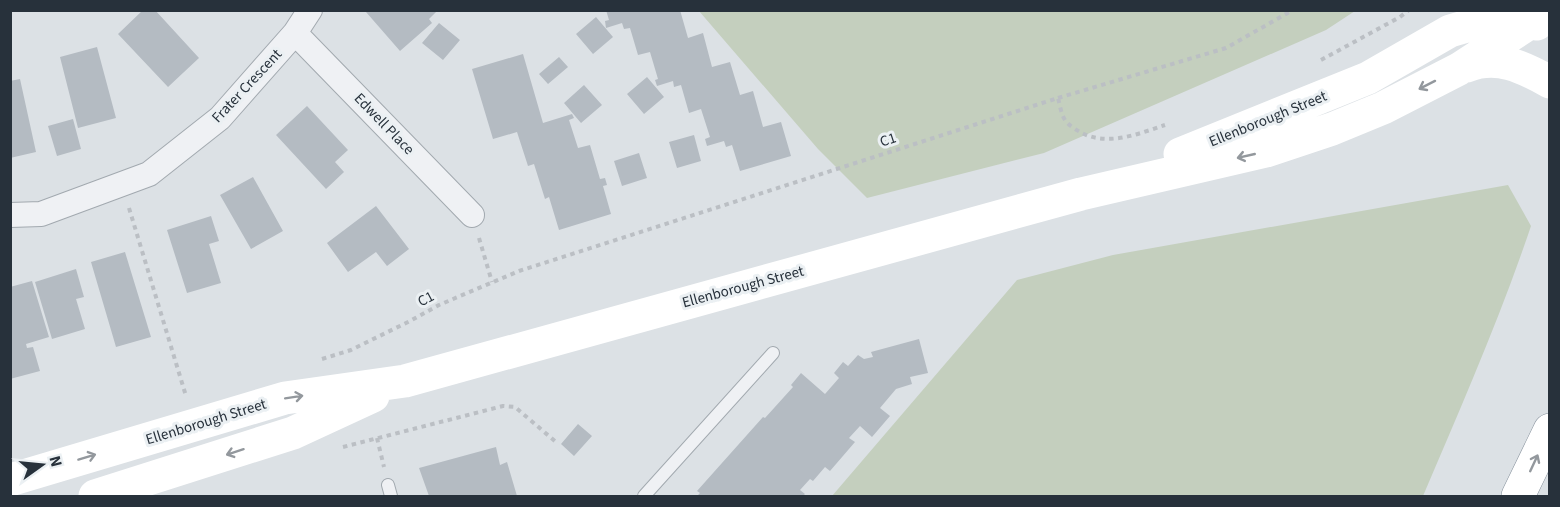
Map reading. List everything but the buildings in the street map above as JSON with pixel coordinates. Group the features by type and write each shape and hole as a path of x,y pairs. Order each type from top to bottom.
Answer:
{"main road":[{"name":"Ellenborough Street","path":"1081,194 1354,84 1450,31 1501,20 1538,25"},
{"name":"Ellenborough Street","path":"10,480 285,398 405,381 1081,194 1266,151 1362,118 1459,69 1538,25"},
{"path":"1538,25 1539,47 1550,72"},
{"name":"Ellenborough Street","path":"1459,69 1481,62 1500,61 1525,69 1550,82"},
{"name":"Ellenborough Street","path":"95,496 293,433 405,381"},
{"path":"1518,496 1550,430"}],"street":[{"name":"Frater Crescent","path":"10,215 41,214 149,174 220,118 295,33 310,10"},
{"name":"Edwell Place","path":"295,33 472,215"}],"lane":[{"path":"644,496 773,353"}],"path":[{"name":"C1","path":"351,350 439,305 519,271 1058,98 1226,48 1293,10"},
{"path":"1317,62 1409,10"},
{"path":"1058,98 1065,121 1094,138 1105,140 1138,134 1170,123"},
{"path":"121,184 187,398"},
{"path":"472,215 492,282"},
{"path":"333,450 503,406 515,407 556,442"},
{"path":"377,438 390,491"}],"green space":[{"path":"699,11 1355,11 1326,30 1044,153 867,198 818,149"},
{"path":"1508,185 1531,226 1466,396 1423,496 832,496 1017,280 1113,255"}]}
